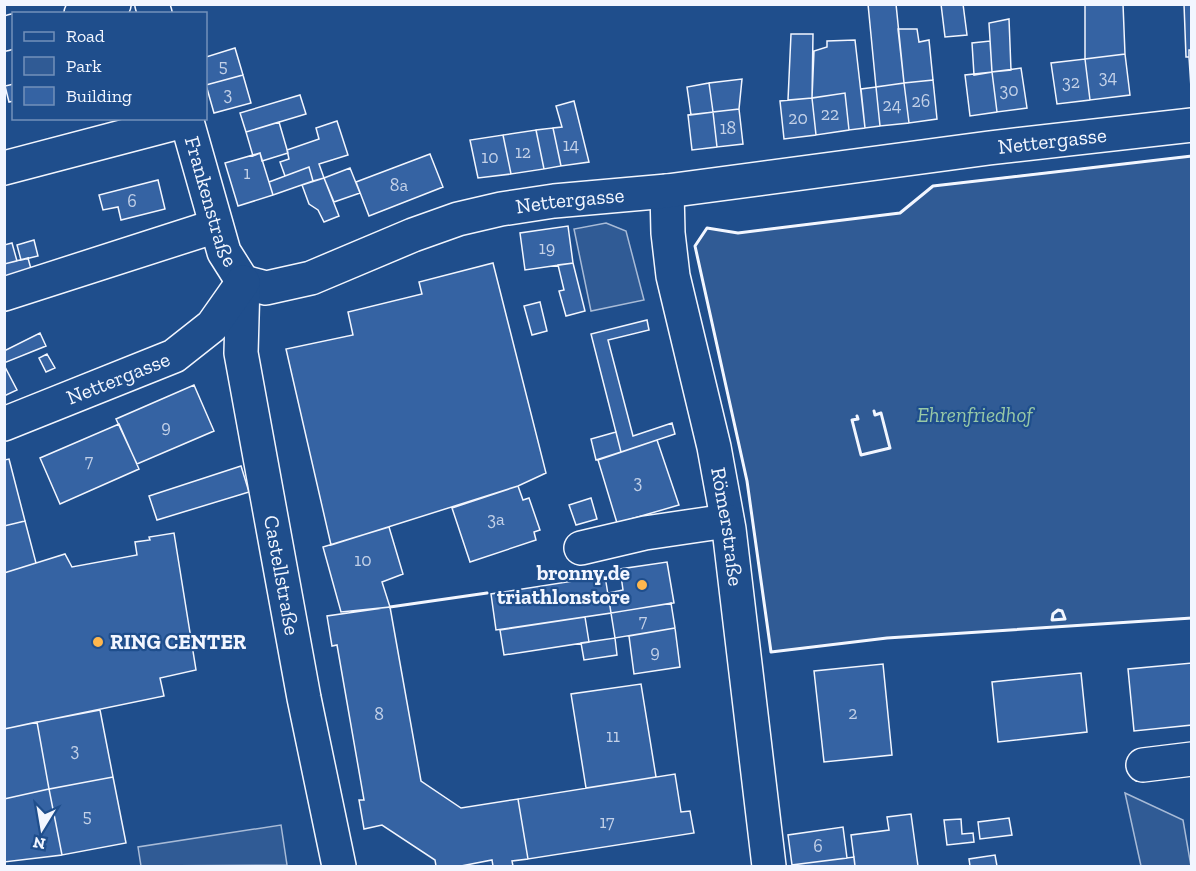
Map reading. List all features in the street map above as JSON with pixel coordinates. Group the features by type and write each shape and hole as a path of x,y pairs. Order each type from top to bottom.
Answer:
{"street":[{"path":"88,12 114,4"},
{"path":"4,168 182,120"},
{"name":"Frankenstraße","path":"186,120 224,252 243,282"},
{"name":"Nettergasse","path":"4,424 174,356 212,326 243,282 266,288 311,278 413,235 458,219 501,209 554,201 667,191 989,148 1191,125"},
{"name":"Römerstraße","path":"667,191 668,233 673,276 714,447 727,521 770,867"},
{"path":"4,294 216,226"},
{"name":"Castellstraße","path":"243,282 241,353 304,698 339,867"},
{"path":"581,548 645,533 727,521"},
{"path":"1143,765 1191,759"}],"green space":[{"name":"Ehrenfriedhof","path":"1191,156 1191,618 887,638 771,652 747,481 695,246 707,228 738,233 900,213 933,186"},
{"path":"606,223 626,231 644,300 591,311 574,229"},
{"path":"1125,793 1183,820 1191,866 1141,866"},
{"path":"281,825 287,865 141,866 138,847"}],"building":[{"path":"868,4 896,4 904,83 876,87"},
{"path":"941,4 963,4 967,35 945,37"},
{"path":"1123,4 1125,54 1085,59 1085,5"},
{"path":"1184,4 1192,4 1192,50 1189,50 1189,57 1186,57"},
{"path":"1009,19 1011,70 992,72 989,23"},
{"path":"898,29 917,29 919,42 929,40 933,80 904,83"},
{"path":"791,34 813,34 812,98 788,100"},
{"path":"855,40 865,128 849,130 845,93 812,98 814,51 827,47 827,41"},
{"path":"990,41 992,72 974,75 972,43"},
{"path":"235,48 243,75 207,85 207,57"},
{"path":"1189,50 1192,50 1191,88 1189,57"},
{"path":"1125,54 1130,95 1090,100 1085,59"},
{"path":"1085,59 1090,100 1057,104 1051,63"},
{"path":"1021,68 1027,108 997,112 992,72"},
{"path":"992,72 997,112 970,116 965,75"},
{"path":"243,75 251,103 214,113 207,85"},
{"path":"742,79 739,109 713,112 709,83"},
{"path":"933,80 937,119 909,123 904,83"},
{"path":"709,83 713,112 691,115 687,87"},
{"path":"904,83 909,123 880,126 876,87"},
{"path":"12,84 12,101 9,102 5,86"},
{"path":"876,87 880,126 865,128 861,89"},
{"path":"845,93 849,130 816,135 812,98"},
{"path":"300,95 306,114 246,132 240,113"},
{"path":"812,98 816,135 784,139 780,101"},
{"path":"574,101 589,162 561,166 553,128 562,127 556,106"},
{"path":"739,109 743,144 717,147 713,112"},
{"path":"713,112 717,147 692,150 688,115"},
{"path":"337,121 348,155 319,164 324,178 313,181 309,167 285,176 280,162 289,159 287,150 319,139 316,128"},
{"path":"279,122 288,153 262,161 260,153 253,156 246,132"},
{"path":"553,128 561,166 544,169 536,130"},
{"path":"536,130 544,169 511,174 503,135"},
{"path":"503,135 511,174 478,178 470,140"},
{"path":"260,153 273,195 238,206 225,163"},
{"path":"430,154 443,187 369,216 356,182"},
{"path":"309,167 313,181 273,195 269,182"},
{"path":"350,168 360,193 334,202 324,178"},
{"path":"324,178 339,216 324,222 318,210 309,204 302,185"},
{"path":"158,180 165,209 121,220 118,207 103,210 99,195"},
{"path":"568,226 573,263 525,270 520,233"},
{"path":"34,240 38,256 21,260 17,245"},
{"path":"12,243 17,261 4,264 4,245"},
{"path":"28,258 34,280 4,288 4,264"},
{"path":"493,263 546,473 518,486 331,545 286,349 353,335 348,312 422,294 419,282"},
{"path":"573,263 585,311 566,316 559,291 564,290 558,265"},
{"path":"540,302 547,331 532,335 524,306"},
{"path":"647,320 649,330 608,340 633,436 672,423 675,434 621,452 591,334"},
{"path":"40,333 46,346 4,363 4,351"},
{"path":"47,354 55,368 46,372 39,358"},
{"path":"4,365 17,390 4,396"},
{"path":"194,385 214,431 137,464 116,419"},
{"path":"119,424 139,469 60,504 40,458"},
{"path":"616,432 621,452 596,460 591,439"},
{"path":"657,440 679,505 617,523 598,460"},
{"path":"9,459 25,521 4,526 4,460"},
{"path":"241,466 249,492 157,520 149,496"},
{"path":"518,486 523,500 529,498 540,530 534,532 536,540 470,562 452,508"},
{"path":"591,498 597,519 576,525 569,505"},
{"path":"25,521 36,563 4,573 4,526"},
{"path":"389,527 403,574 382,582 390,607 341,612 323,547"},
{"name":"RING CENTER","path":"174,533 196,670 160,678 164,696 4,729 4,573 65,554 72,567 137,555 135,542"},
{"path":"667,562 674,603 611,613 608,593 623,590 620,569"},
{"path":"605,576 611,613 496,630 491,594"},
{"path":"671,603 675,628 615,638 611,613"},
{"path":"390,607 421,781 461,808 518,799 528,859 512,861 513,866 493,866 492,860 461,866 436,866 435,860 382,825 364,829 359,800 364,800 337,645 332,646 327,616"},
{"path":"585,617 589,642 504,655 500,630"},
{"path":"675,628 680,667 634,674 629,636"},
{"path":"615,638 617,655 584,660 581,643"},
{"path":"1192,663 1192,725 1134,731 1128,669"},
{"path":"883,664 892,755 824,762 814,671"},
{"path":"1081,673 1087,732 998,742 992,682"},
{"path":"641,684 656,777 586,788 571,694"},
{"path":"100,710 113,777 49,789 37,722"},
{"path":"37,722 49,789 4,799 4,729"},
{"path":"675,774 681,812 690,811 694,833 528,859 518,799"},
{"path":"113,777 126,843 62,855 49,789"},
{"path":"49,789 62,855 4,862 4,799"},
{"path":"911,814 918,866 855,866 851,835 889,830 887,817"},
{"path":"1009,818 1012,835 980,839 978,822"},
{"path":"961,819 962,834 973,833 974,842 947,845 944,820"},
{"path":"843,827 847,858 792,865 788,835"},
{"path":"995,855 997,866 970,866 969,859"},
{"path":"854,857 855,866 792,866 792,865"}],"wall":[{"path":"1192,156 933,186 900,213 738,233 707,228 695,246 747,481 771,652 887,638 1192,618"},
{"path":"857,416 858,419 852,420 861,455 890,448 881,413 875,415 874,411"},
{"path":"390,607 487,593"},
{"path":"1058,610 1062,611 1065,619 1052,620 1053,614 1058,610"}],"place":[{"name":"bronny.de triathlonstore","path":"642,585"},
{"name":"RING CENTER","path":"98,642"}]}
